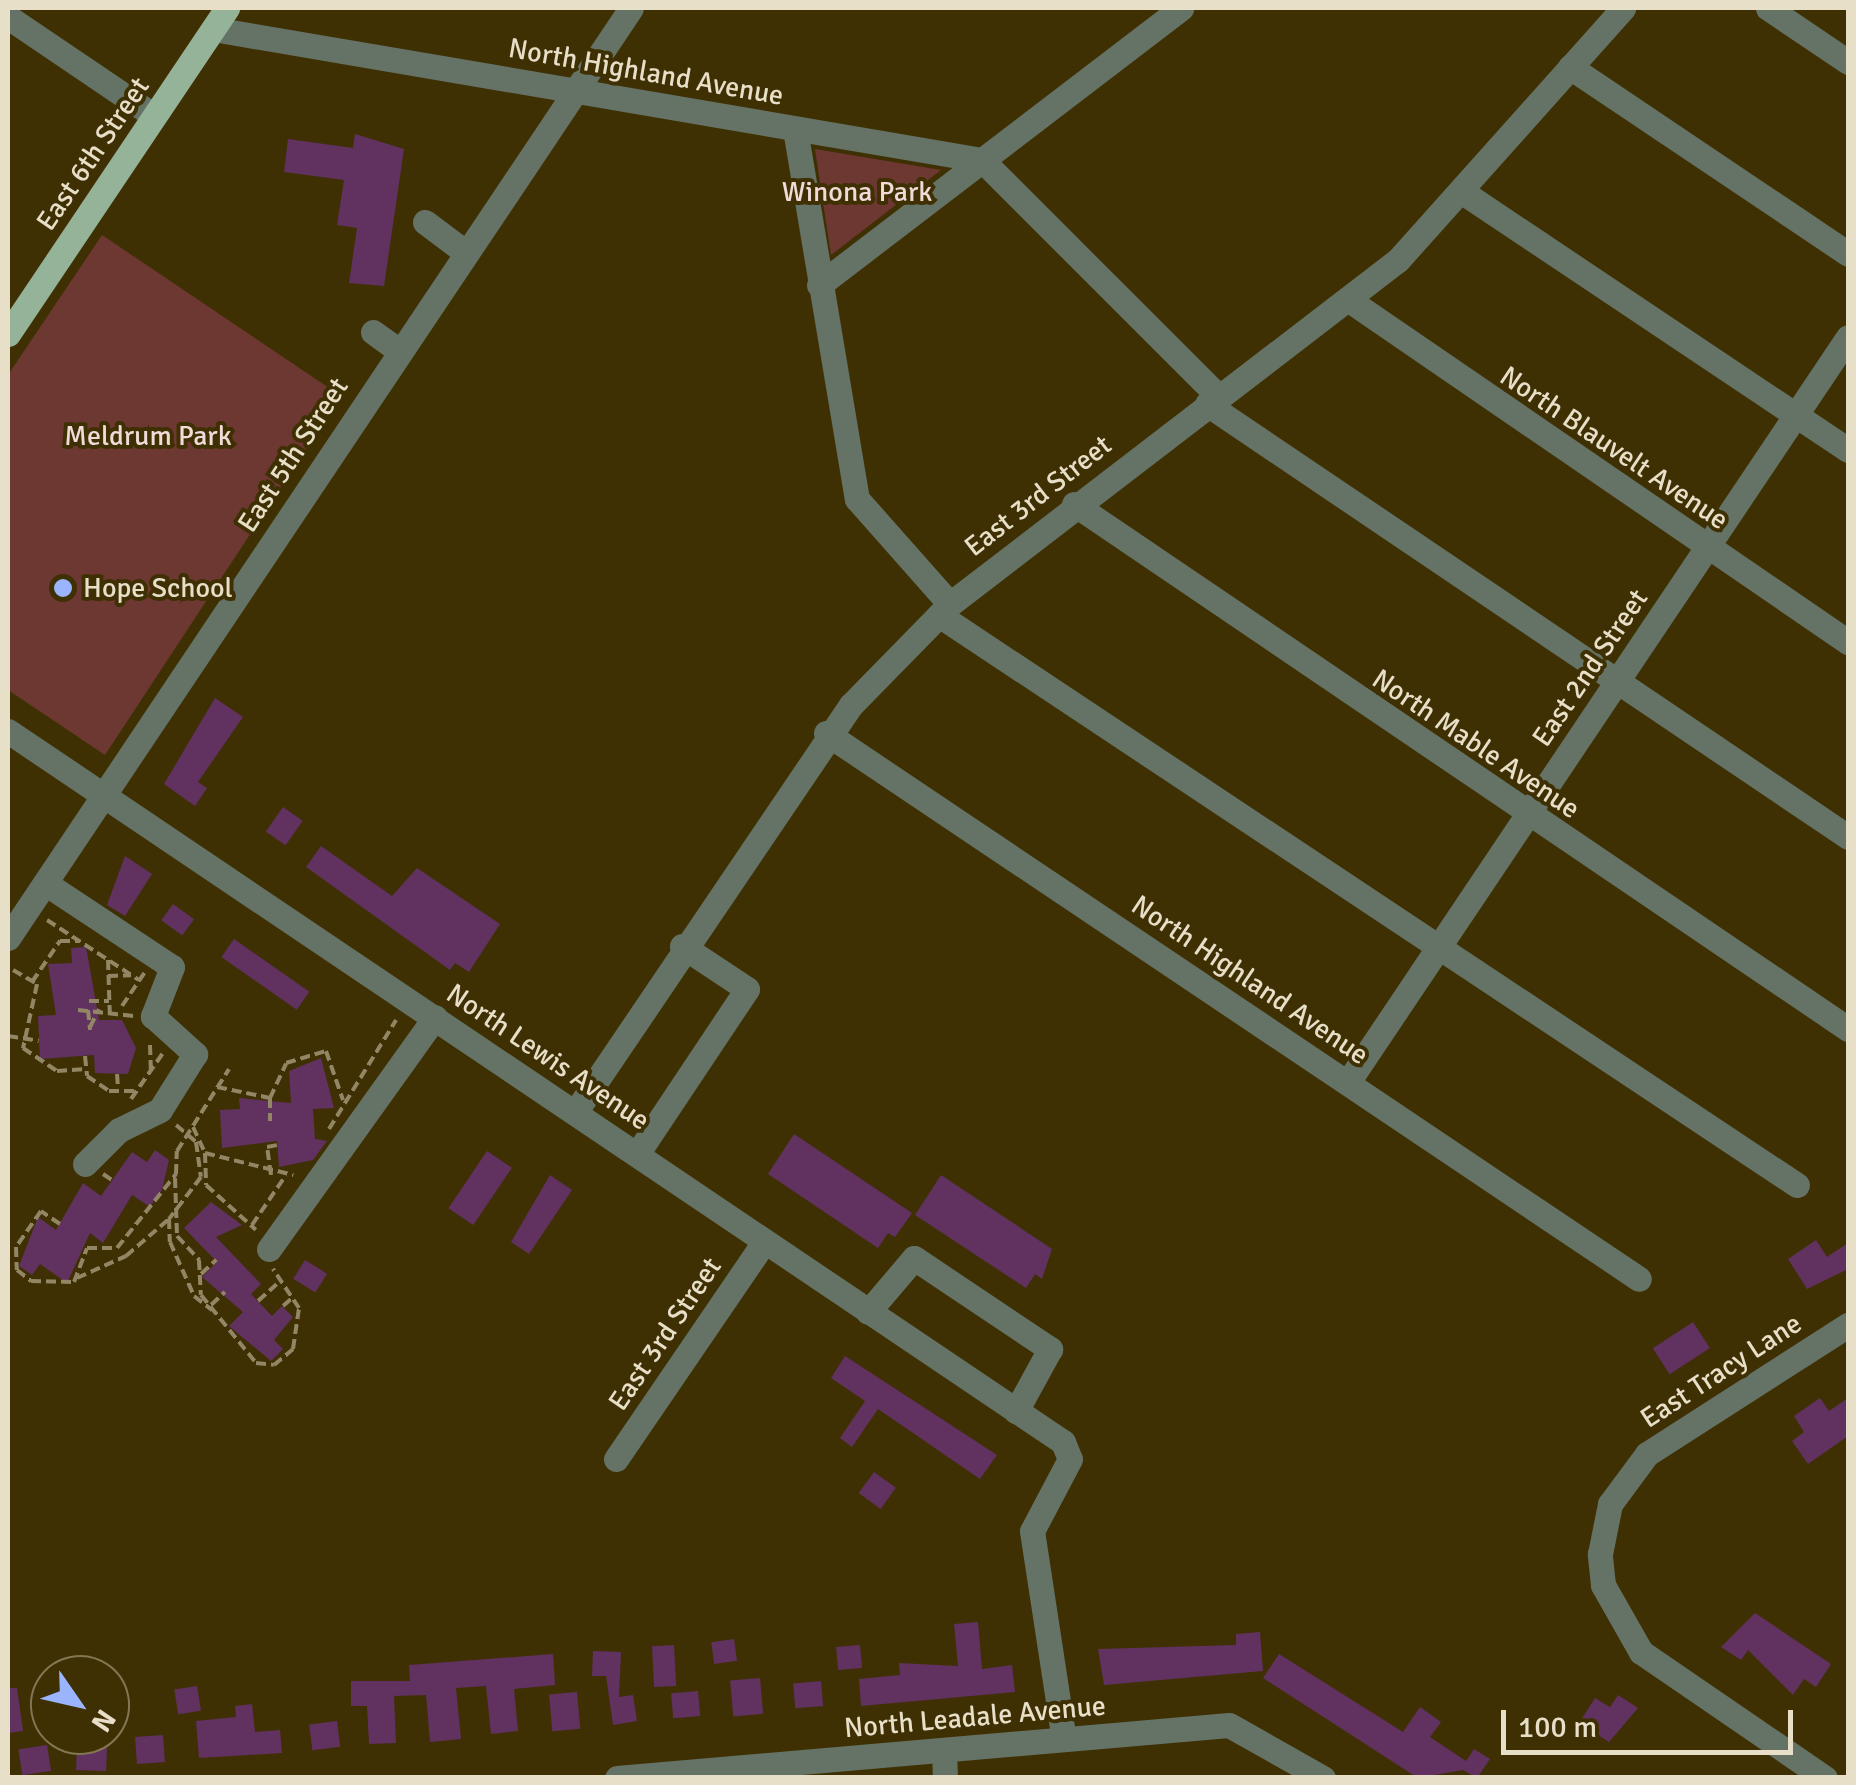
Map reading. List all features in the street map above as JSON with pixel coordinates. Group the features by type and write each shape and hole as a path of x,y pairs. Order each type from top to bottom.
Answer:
{"main road":[{"name":"East 6th Street","path":"8,334 220,18"}],"street":[{"name":"East 5th Street","path":"8,938 398,350 631,8"},
{"path":"819,286 1181,8"},
{"name":"East 3rd Street","path":"576,1111 826,733 944,609 1074,504 1349,300 1461,191 1623,8"},
{"path":"1768,8 1848,62"},
{"path":"8,16 154,116"},
{"name":"North Highland Avenue","path":"220,18 576,90 795,128 858,498 944,609 1796,1186"},
{"path":"1570,67 1848,254"},
{"path":"795,128 982,160 1213,400 1617,682 1848,836"},
{"path":"1461,191 1848,450"},
{"path":"425,222 465,252"},
{"name":"North Blauvelt Avenue","path":"1349,300 1848,642"},
{"path":"372,332 398,350"},
{"name":"East 2nd Street","path":"1348,1082 1848,337"},
{"name":"North Mable Avenue","path":"1074,504 1848,1029"},
{"name":"North Lewis Avenue","path":"8,730 1055,1435 1070,1459 1032,1542 1064,1739"},
{"name":"North Highland Avenue","path":"826,733 1640,1279"},
{"path":"45,883 155,956 174,978 153,1016 195,1054 160,1110 120,1130 85,1164"},
{"path":"638,1154 748,990 682,946"},
{"path":"270,1248 435,1017"},
{"name":"East 3rd Street","path":"616,1460 764,1242"},
{"path":"868,1312 914,1258 1050,1350 1016,1411"},
{"name":"East Tracy Lane","path":"1825,1778 1641,1652 1603,1586 1600,1554 1610,1504 1647,1454 1848,1325"},
{"name":"North Leadale Avenue","path":"617,1778 1239,1726 1323,1778"},
{"path":"944,1750 945,1778"}],"path":[{"path":"47,920 139,980"},
{"path":"22,1040 36,1004 32,982 60,941 79,940"},
{"path":"121,1008 155,956"},
{"path":"108,959 110,1020"},
{"path":"13,970 32,982"},
{"path":"108,976 131,974"},
{"path":"89,1002 110,1001"},
{"path":"88,1009 90,1028 99,1008"},
{"path":"78,1010 121,1008 147,1024"},
{"path":"205,1153 270,1175 329,1165 328,1122 396,1020"},
{"path":"8,1036 39,1042"},
{"path":"22,1040 57,1071 86,1069 119,1091 136,1090"},
{"path":"128,1103 165,1050 149,1040 151,1070"},
{"path":"270,1121 270,1098 286,1062 326,1050 343,1100"},
{"path":"84,1056 86,1069"},
{"path":"208,1268 177,1236 175,1175 187,1134 228,1069"},
{"path":"117,1074 119,1091"},
{"path":"217,1087 270,1098"},
{"path":"60,1224 41,1210 16,1247 17,1270 42,1284 77,1278 126,1256 169,1219 201,1178 187,1134 160,1110"},
{"path":"192,1126 205,1153 206,1185 252,1226 270,1248 276,1284 299,1308 293,1349 274,1365 256,1363 211,1305 199,1260"},
{"path":"270,1175 267,1147 278,1145"},
{"path":"77,1278 88,1248 117,1248 175,1175"},
{"path":"252,1226 286,1175"},
{"path":"169,1219 194,1296 224,1318"},
{"path":"200,1274 216,1260"},
{"path":"258,1301 276,1284"},
{"path":"211,1305 225,1292"},
{"path":"283,1306 291,1299"}],"green space":[{"name":"Winona Park","path":"815,149 941,170 831,255"},
{"name":"Meldrum Park","path":"102,235 341,396 105,755 8,690 8,375"}],"building":[{"path":"355,134 404,149 384,286 349,283 357,228 337,225 344,180 284,172 288,139 353,148"},
{"path":"215,698 243,717 198,782 207,788 195,806 164,784"},
{"path":"283,807 303,821 285,845 266,832"},
{"path":"321,846 392,896 417,868 500,924 469,972 455,963 450,970 306,867"},
{"path":"125,856 152,874 125,916 107,905"},
{"path":"173,904 194,919 182,935 161,920"},
{"path":"234,939 309,992 297,1010 221,957"},
{"path":"86,947 99,1020 122,1020 136,1048 128,1074 95,1073 94,1055 40,1059 38,1016 56,1015 48,964 72,963 71,948"},
{"path":"321,1058 334,1108 313,1109 315,1139 327,1141 313,1160 279,1167 277,1141 222,1148 220,1110 240,1109 239,1098 291,1103 289,1071"},
{"path":"794,1134 912,1213 895,1237 888,1233 878,1248 768,1174"},
{"path":"155,1150 169,1160 162,1190 150,1207 132,1195 103,1243 90,1233 67,1283 40,1264 32,1275 19,1266 38,1217 56,1230 83,1183 101,1196 132,1152 147,1162"},
{"path":"487,1151 512,1168 473,1225 448,1208"},
{"path":"550,1175 572,1190 529,1254 511,1242"},
{"path":"941,1175 1052,1249 1042,1279 1035,1274 1026,1288 915,1215"},
{"path":"211,1202 242,1225 216,1237 261,1284 251,1294 272,1316 282,1306 293,1317 274,1340 283,1349 271,1361 229,1326 243,1312 202,1277 217,1262 184,1228"},
{"path":"1816,1240 1827,1257 1848,1243 1848,1269 1807,1289 1788,1259"},
{"path":"305,1260 327,1274 315,1292 293,1279"},
{"path":"1693,1322 1710,1348 1670,1374 1653,1348"},
{"path":"845,1356 997,1455 980,1479 878,1409 852,1447 840,1438 865,1401 831,1378"},
{"path":"1820,1398 1829,1411 1848,1398 1848,1436 1808,1464 1792,1441 1804,1432 1794,1416"},
{"path":"874,1472 896,1488 881,1509 859,1493"},
{"path":"1755,1613 1831,1664 1816,1687 1804,1679 1793,1695 1748,1650 1741,1660 1721,1647"},
{"path":"978,1622 982,1669 1012,1665 1015,1692 861,1706 859,1679 900,1675 899,1663 958,1666 954,1624"},
{"path":"1260,1632 1263,1671 1104,1685 1098,1649 1236,1645 1236,1634"},
{"path":"734,1639 737,1661 714,1664 711,1642"},
{"path":"674,1645 676,1686 654,1687 652,1646"},
{"path":"860,1645 862,1668 838,1670 836,1647"},
{"path":"593,1651 621,1652 619,1697 633,1695 637,1721 613,1725 606,1676 592,1676"},
{"path":"553,1654 555,1685 514,1689 518,1731 491,1734 486,1686 456,1688 461,1739 430,1742 426,1695 394,1696 396,1743 369,1744 367,1706 351,1706 351,1681 410,1681 409,1665"},
{"path":"1279,1654 1403,1732 1420,1707 1441,1722 1430,1737 1466,1761 1474,1749 1490,1759 1477,1778 1463,1770 1418,1778 1263,1678"},
{"path":"760,1678 763,1714 733,1716 730,1681"},
{"path":"821,1681 823,1706 795,1708 793,1683"},
{"path":"197,1686 201,1711 178,1714 174,1690"},
{"path":"8,1688 17,1688 23,1731 8,1733"},
{"path":"698,1691 700,1716 673,1718 671,1693"},
{"path":"577,1692 580,1729 552,1731 549,1694"},
{"path":"1618,1695 1638,1708 1609,1742 1579,1723 1595,1698 1610,1707"},
{"path":"252,1704 255,1732 280,1730 282,1753 199,1758 196,1721 236,1717 235,1706"},
{"path":"337,1721 340,1747 312,1750 309,1724"},
{"path":"163,1735 165,1762 137,1764 135,1737"},
{"path":"30,1748 30,1755 49,1755 51,1771 22,1775 18,1750"},
{"path":"77,1755 107,1755 106,1771 76,1770"}],"place":[{"name":"Hope School","path":"63,588"}]}
